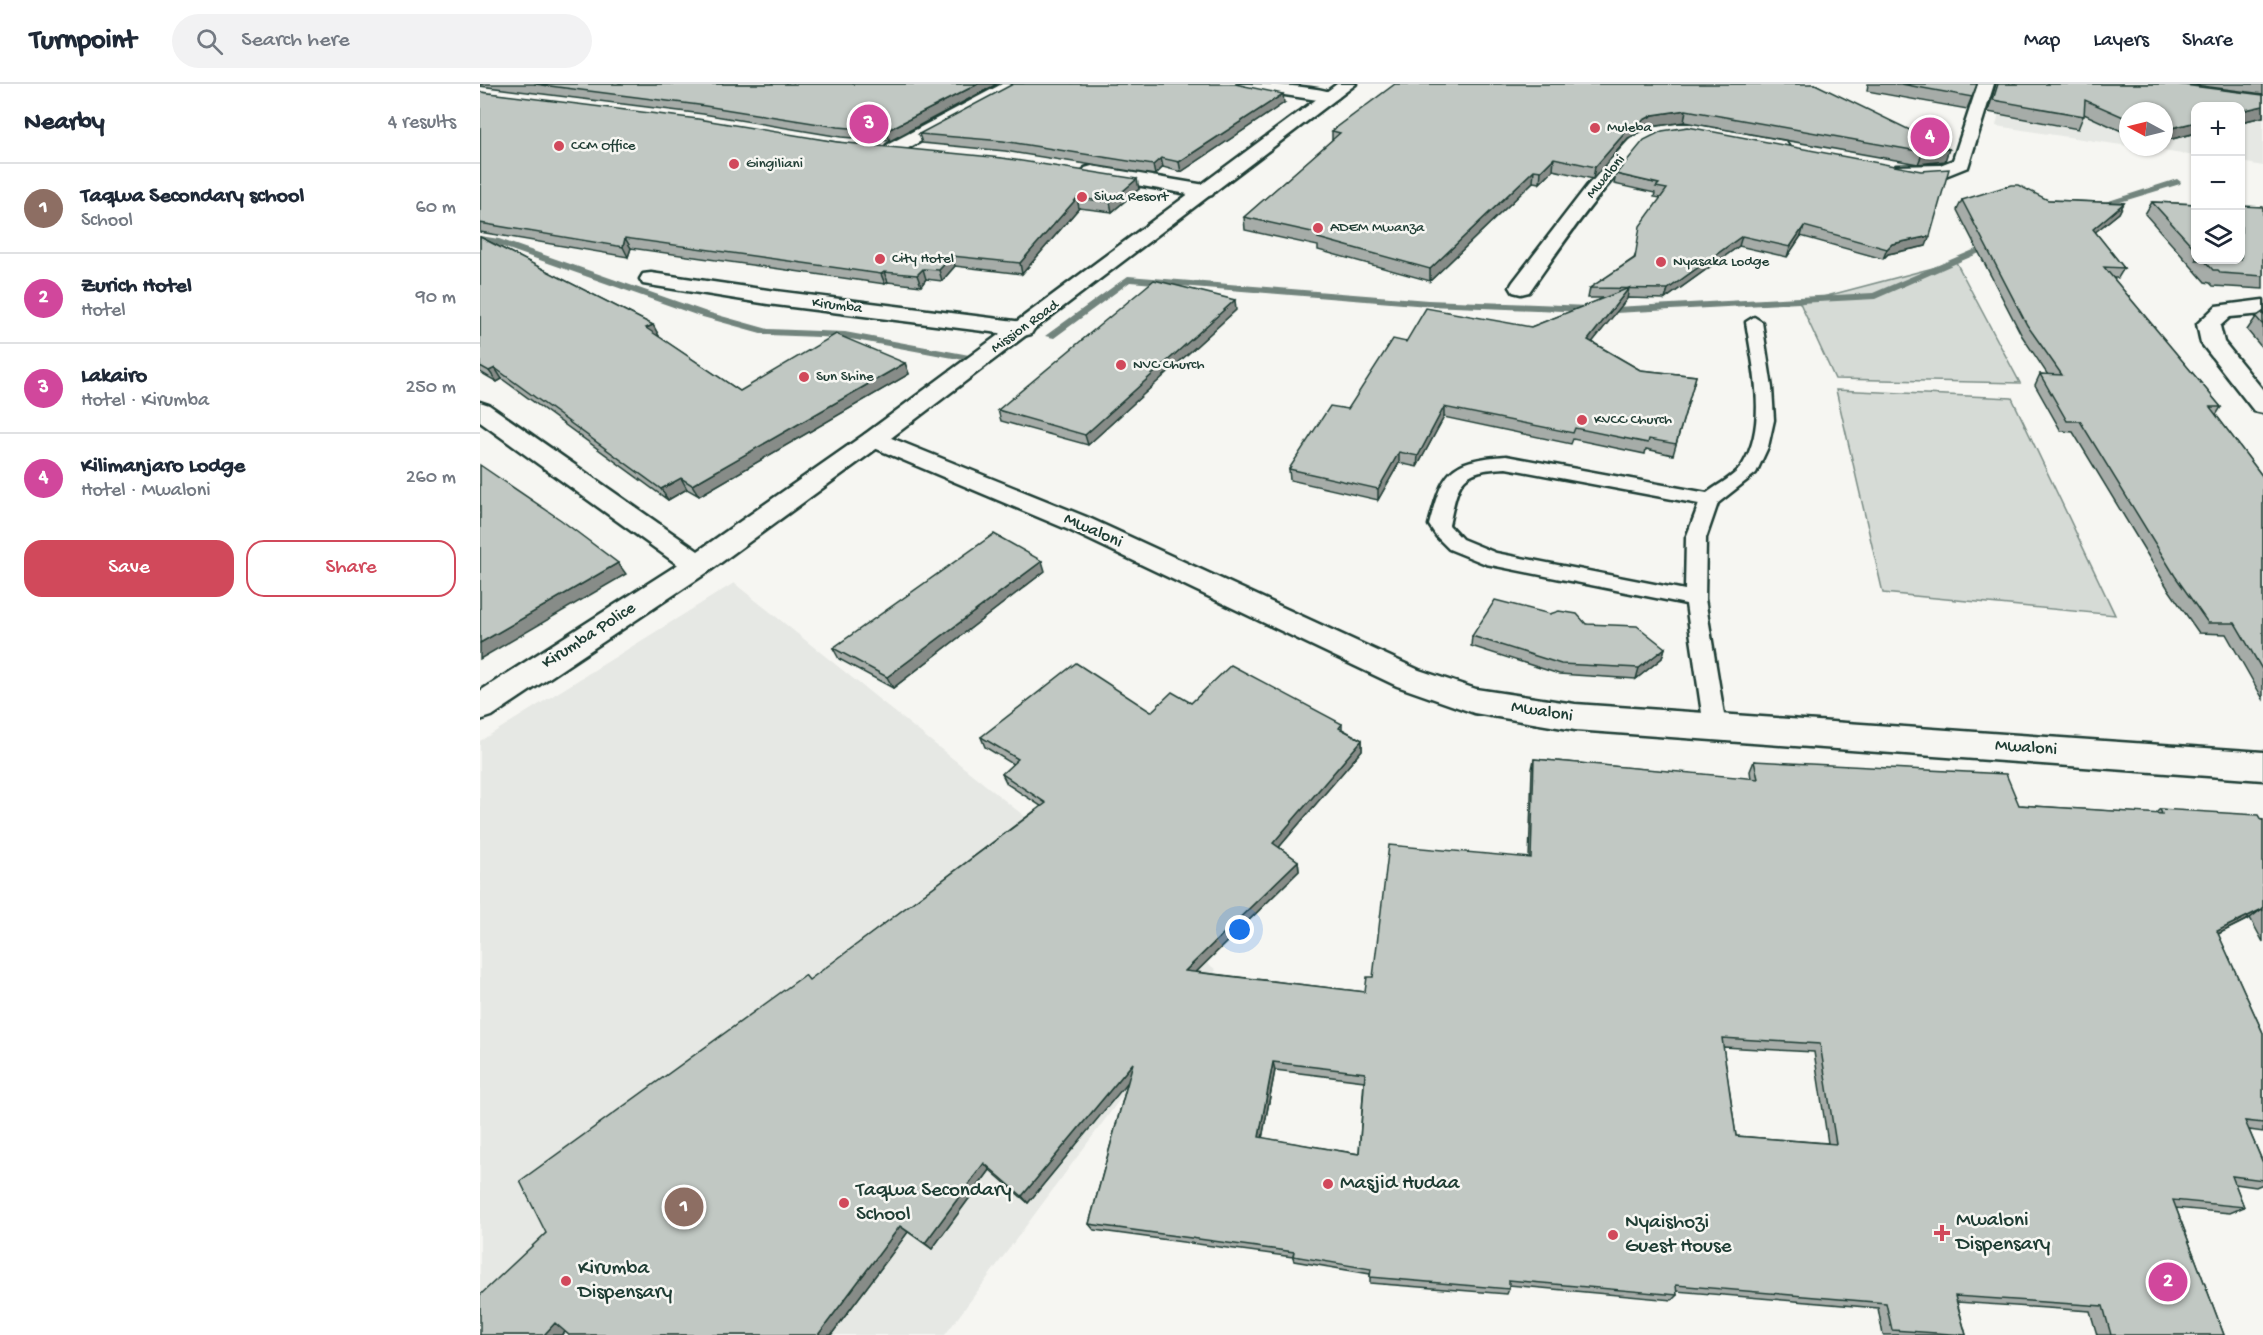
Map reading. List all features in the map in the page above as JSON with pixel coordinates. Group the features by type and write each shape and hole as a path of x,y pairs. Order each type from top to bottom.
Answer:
{"street":[{"path":"893,149 1014,84"},
{"path":"1245,84 1339,90"},
{"path":"1885,167 1918,172 1943,171 1961,163 1986,84"},
{"name":"Mission Road","path":"698,564 874,439 1023,329 1339,90"},
{"name":"Mwaloni","path":"1521,287 1594,190 1635,144 1648,135 1667,129 1693,129 1797,149"},
{"path":"872,147 925,152"},
{"path":"1070,169 1205,191"},
{"name":"Kirumba","path":"651,279 768,297 1023,329"},
{"path":"2263,307 2224,311 2208,324 2213,343 2263,406"},
{"path":"480,410 698,564"},
{"name":"Mwaloni","path":"874,439 1079,524 1408,678 1474,701 1575,717 2263,766"},
{"name":"Kirumba Police","path":"480,706 698,564"}],"lane":[{"path":"1714,727 1695,599 1696,538 1710,500 1750,469 1759,447 1765,420 1764,388 1755,322"},
{"path":"1695,599 1494,559 1462,548 1446,539 1439,525 1451,480 1468,467 1484,462 1506,462 1710,500"}],"shaded area":[{"path":"2005,84 2198,102 2191,102 2191,155 2173,153 2173,102 2119,102 2119,145 1996,126"},
{"path":"2245,106 2263,108 2263,166 2245,163"},
{"path":"1956,262 2020,383 1835,379 1800,303"},
{"path":"1836,390 2012,398 2115,615 1883,593"},
{"path":"734,583 1216,970 945,1335 480,1335 480,741"}],"building":[{"path":"534,84 978,84 886,131 838,127 699,105"},
{"path":"1013,84 1235,84 1283,94 1179,162 1161,158 1153,165 1003,141 919,134"},
{"path":"1395,84 1815,84 1949,149 1923,152 1686,110 1653,115 1630,127 1595,167 1554,158 1541,171 1534,170 1430,269 1318,238 1321,234 1244,217 1340,133 1332,131"},
{"path":"1901,84 1977,84 1972,97"},
{"path":"1998,84 2176,84 2263,95 2263,106 2245,110 2245,102 2191,102 2191,123 2173,128 2173,102 2119,102 2119,115 2085,100 2084,116 1993,100"},
{"path":"480,92 698,119 837,142 1002,158 1137,179 1110,202 1077,198 1020,263 952,256 939,270 923,269 917,275 884,272 881,274 625,238 623,247 480,223"},
{"path":"1688,127 1921,171 1949,169 1930,236 1892,244 1887,249 1804,226 1790,247 1742,236 1668,289 1590,288 1635,258 1640,226 1667,189 1656,187 1659,184 1616,174 1644,140 1662,131"},
{"path":"2011,185 2018,185 2048,200 2124,203 2093,229 2124,268 2104,267 2221,407 2210,407 2263,477 2263,671 2235,623 2208,623 2175,576 2080,421 2067,421 2040,374 2062,375 2027,325 1962,200"},
{"path":"2152,202 2191,204 2191,245"},
{"path":"2245,206 2263,207 2263,276 2221,273 2213,270 2208,264 2245,264"},
{"path":"480,237 653,325 646,328 740,391 836,334 905,363 692,485 681,478 661,489 495,368 489,371 480,366"},
{"name":"NVC Church","path":"1154,280 1235,300 1085,435 998,410"},
{"path":"1629,288 1588,340 1640,370 1696,376 1676,444 1649,439 1648,443 1575,428 1573,433 1444,407 1418,456 1399,452 1378,489 1289,469 1330,406 1348,409 1393,339 1406,342 1426,308 1531,327"},
{"path":"2263,312 2263,325 2256,317"},
{"path":"480,465 561,520 618,563 480,643"},
{"path":"994,534 1042,561 887,677 833,648"},
{"path":"1495,600 1550,614 1559,611 1577,614 1586,624 1637,626 1665,648 1639,668 1561,664 1472,636"},
{"path":"1076,663 1151,712 1172,692 1191,703 1231,665 1342,724 1339,728 1362,740 1273,843 1298,861 1185,971 1365,992 1367,977 1373,977 1389,845 1531,858 1534,759 1758,779 1754,761 2006,774 2019,805 2162,814 2160,809 2258,815 2263,820 2263,911 2262,909 2217,931 2263,1033 2263,1123 2245,1121 2263,1163 2263,1180 2232,1176 2244,1207 2173,1200 2224,1335 2111,1335 2103,1306 1955,1296 1966,1335 1892,1330 1886,1303 1676,1285 1677,1295 1509,1280 1509,1289 1370,1277 1371,1269 1293,1256 1294,1252 1089,1224 1133,1063 1022,1196 984,1163 925,1243 900,1226 818,1335 569,1335 555,1323 544,1335 480,1335 480,1295 546,1233 520,1181 805,975 809,980 1046,803 1002,774 1018,759 981,737","holes":["1722,1038 1820,1044 1836,1144 1736,1136","1273,1062 1365,1073 1359,1154 1259,1137"]}],"waterway":[{"path":"2091,208 2177,182"},
{"path":"480,239 496,241 703,314 768,332 845,335 980,360"},
{"path":"1050,336 1128,279 1428,303 1615,310 1875,296 1995,244"}],"place":[{"name":"Lakairo","path":"869,124"},
{"name":"Muleba","path":"1595,128"},
{"name":"Kilimanjaro Lodge","path":"1930,137"},
{"name":"CCM Office","path":"559,146"},
{"name":"Gingiliani","path":"734,164"},
{"name":"Siwa Resort","path":"1082,197"},
{"name":"ADEM Mwanza","path":"1318,228"},
{"name":"City Hotel","path":"880,259"},
{"name":"Nyasaka Lodge","path":"1661,262"},
{"name":"NVC Church","path":"1121,365"},
{"name":"Sun Shine","path":"804,377"},
{"name":"KVCC Church","path":"1582,420"},
{"name":"Masjid Hudaa","path":"1328,1184"},
{"name":"Taqwa Secondary School","path":"844,1203"},
{"name":"Taqwa Secondary school","path":"684,1207"},
{"name":"Mwaloni Dispensary","path":"1942,1233"},
{"name":"Nyaishozi Guest House","path":"1613,1235"},
{"name":"Kirumba Dispensary","path":"566,1281"},
{"name":"Zurich Hotel","path":"2168,1282"}]}
